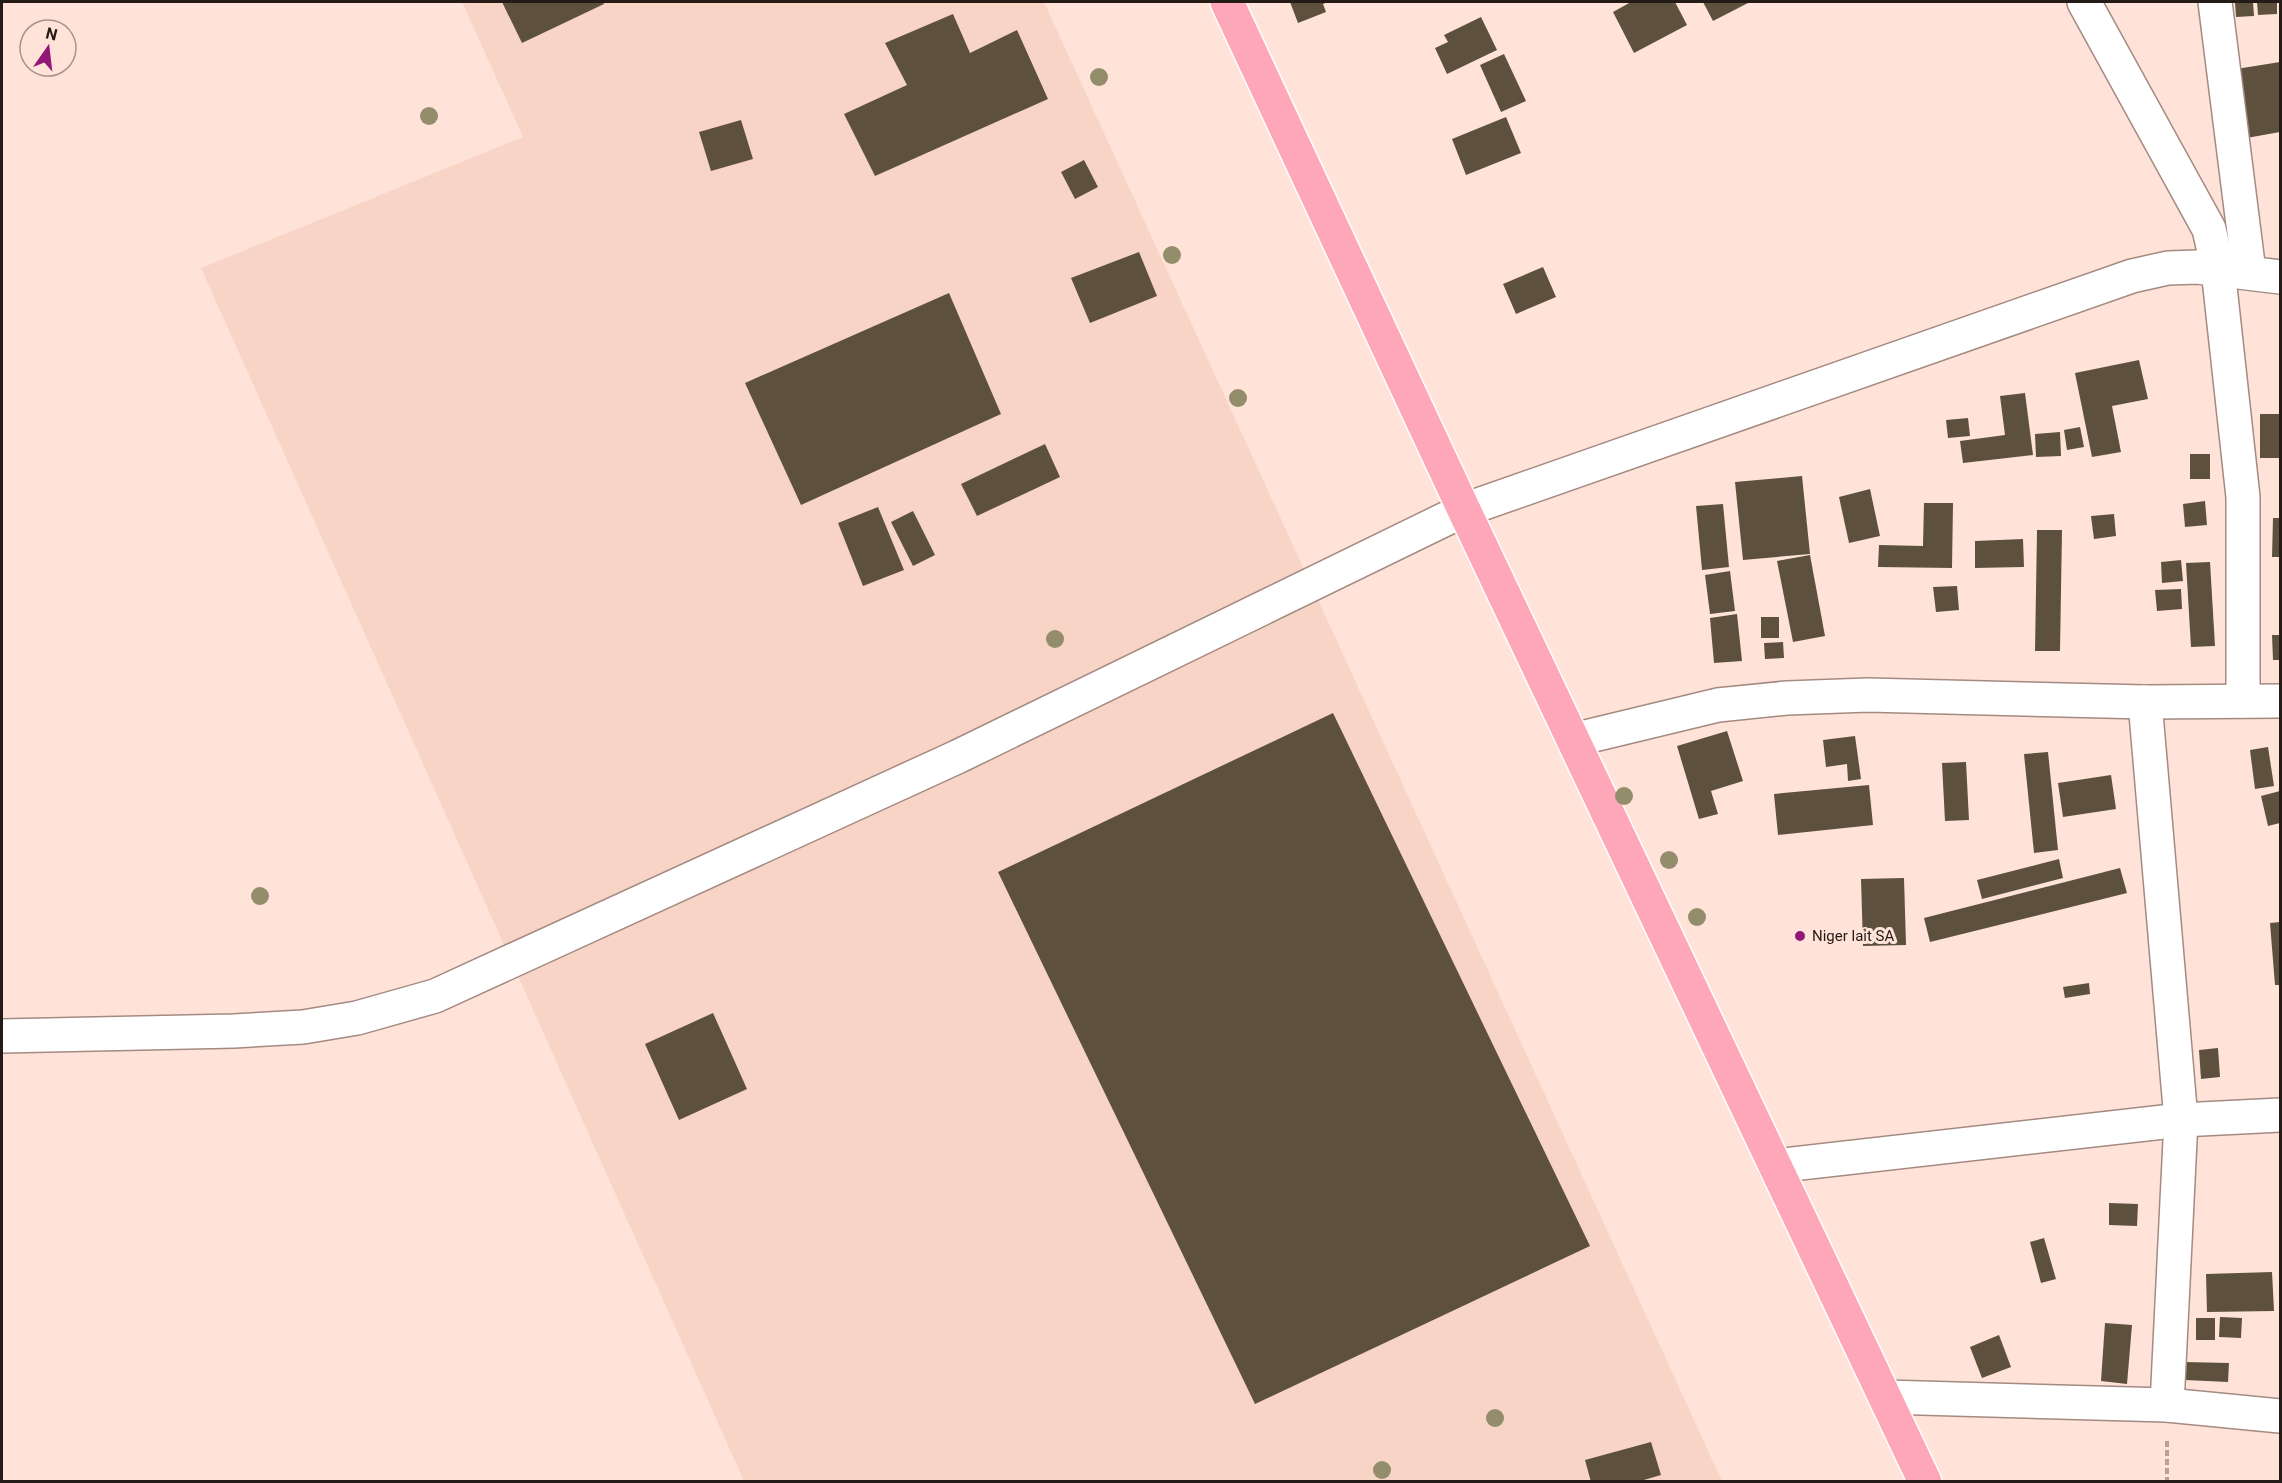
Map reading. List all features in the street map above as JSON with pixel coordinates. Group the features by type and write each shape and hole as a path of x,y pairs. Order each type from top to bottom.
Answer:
{"highway":[{"path":"1227,2 1464,510 1925,1482"}],"street":[{"path":"2085,2 2209,229 2249,273"},
{"path":"2215,2 2249,273 2243,497 2243,701"},
{"path":"2,1036 234,1031 303,1027 357,1018 435,996 957,757 1464,510 2132,276 2168,268 2249,273"},
{"path":"1573,740 1718,705 1787,698 1868,695 2145,702 2280,701"},
{"path":"2145,702 2181,1120 2167,1405"},
{"path":"1775,1166 2181,1120 2280,1114"},
{"path":"1886,1397 2167,1405 2280,1416"}],"shaded area":[{"path":"462,2 1044,2 1722,1481 744,1481 201,268 523,137"}],"building":[{"path":"502,2 603,2 604,4 522,43"},
{"path":"1290,2 1328,2 1323,4 1326,12 1298,23"},
{"path":"1631,2 1675,2 1687,25 1634,53 1613,12"},
{"path":"1703,2 1750,2 1713,21"},
{"path":"2235,2 2253,2 2254,16 2236,17"},
{"path":"2257,2 2277,2 2277,14 2258,15"},
{"path":"953,14 970,53 1017,30 1048,99 875,176 844,114 907,85 885,43"},
{"path":"1481,17 1497,50 1447,74 1435,48 1448,42 1444,35"},
{"path":"1504,54 1526,101 1501,112 1480,65"},
{"path":"2280,62 2280,132 2241,139 2230,70"},
{"path":"1506,117 1521,153 1466,175 1452,139"},
{"path":"741,120 753,159 711,171 699,132"},
{"path":"1084,160 1098,187 1075,199 1061,172"},
{"path":"1139,252 1157,296 1090,323 1071,278"},
{"path":"1543,267 1556,297 1516,314 1503,284"},
{"path":"949,293 1001,414 801,505 745,383"},
{"path":"2139,360 2148,399 2112,406 2121,452 2092,457 2075,373"},
{"path":"2025,393 2033,455 1963,463 1960,441 2005,435 2000,396"},
{"path":"2260,414 2280,414 2280,458 2260,458"},
{"path":"1968,418 1970,436 1948,438 1946,420"},
{"path":"2080,427 2084,447 2067,450 2064,430"},
{"path":"2060,432 2061,456 2036,457 2035,434"},
{"path":"1045,444 1060,477 977,516 961,484"},
{"path":"2190,454 2210,454 2210,479 2190,479"},
{"path":"1802,476 1810,554 1743,560 1735,482"},
{"path":"1870,489 1880,536 1849,543 1839,497"},
{"path":"2205,501 2207,525 2185,527 2183,504"},
{"path":"1924,503 1953,503 1952,568 1878,567 1879,545 1923,546"},
{"path":"1723,504 1729,567 1702,570 1696,506"},
{"path":"878,507 904,570 863,586 838,523"},
{"path":"913,511 935,555 913,566 891,522"},
{"path":"2114,514 2116,536 2094,539 2091,516"},
{"path":"2273,518 2280,518 2280,557 2272,557"},
{"path":"2037,530 2062,530 2060,651 2035,651"},
{"path":"2023,539 2024,567 1975,568 1975,541"},
{"path":"1810,555 1825,636 1793,642 1777,561"},
{"path":"2181,560 2183,581 2162,583 2161,562"},
{"path":"2210,562 2215,646 2191,647 2186,563"},
{"path":"1730,571 1735,611 1710,614 1705,575"},
{"path":"1957,586 1959,610 1936,612 1933,587"},
{"path":"2181,589 2182,609 2157,611 2155,590"},
{"path":"1737,614 1742,661 1714,663 1710,618"},
{"path":"1761,617 1779,617 1779,638 1761,638"},
{"path":"2272,635 2280,635 2280,660 2273,660"},
{"path":"1783,642 1784,658 1765,659 1764,643"},
{"path":"1333,713 1590,1246 1255,1404 998,872"},
{"path":"1727,731 1743,781 1711,791 1718,814 1699,819 1677,746"},
{"path":"1855,736 1861,779 1848,781 1847,764 1826,767 1823,740"},
{"path":"2268,747 2274,786 2255,789 2250,750"},
{"path":"2048,752 2058,850 2034,853 2024,754"},
{"path":"1966,762 1969,820 1945,821 1942,763"},
{"path":"2111,775 2116,809 2063,817 2058,783"},
{"path":"1869,785 1873,825 1778,835 1774,794"},
{"path":"2280,791 2280,823 2268,826 2261,796"},
{"path":"2059,859 2063,878 1982,899 1977,880"},
{"path":"2120,868 2127,893 1930,942 1924,918"},
{"path":"1904,878 1906,945 1863,946 1861,879"},
{"path":"2280,922 2280,985 2275,985 2270,923"},
{"path":"2089,983 2090,994 2065,998 2063,987"},
{"path":"713,1013 747,1089 679,1120 645,1044"},
{"path":"2218,1048 2220,1077 2201,1079 2199,1050"},
{"path":"2109,1203 2138,1204 2137,1226 2109,1225"},
{"path":"2044,1238 2056,1279 2041,1283 2030,1242"},
{"path":"2272,1272 2274,1311 2207,1312 2206,1274"},
{"path":"2220,1317 2242,1318 2241,1338 2219,1337"},
{"path":"2196,1318 2215,1318 2215,1340 2196,1340"},
{"path":"2105,1323 2132,1325 2127,1384 2101,1381"},
{"path":"1999,1335 2011,1367 1982,1378 1970,1347"},
{"path":"2184,1362 2229,1363 2228,1382 2185,1380"},
{"path":"1651,1442 1661,1475 1637,1482 1591,1482 1585,1460"}],"place":[{"name":"Niger lait SA","path":"1800,936"}]}
